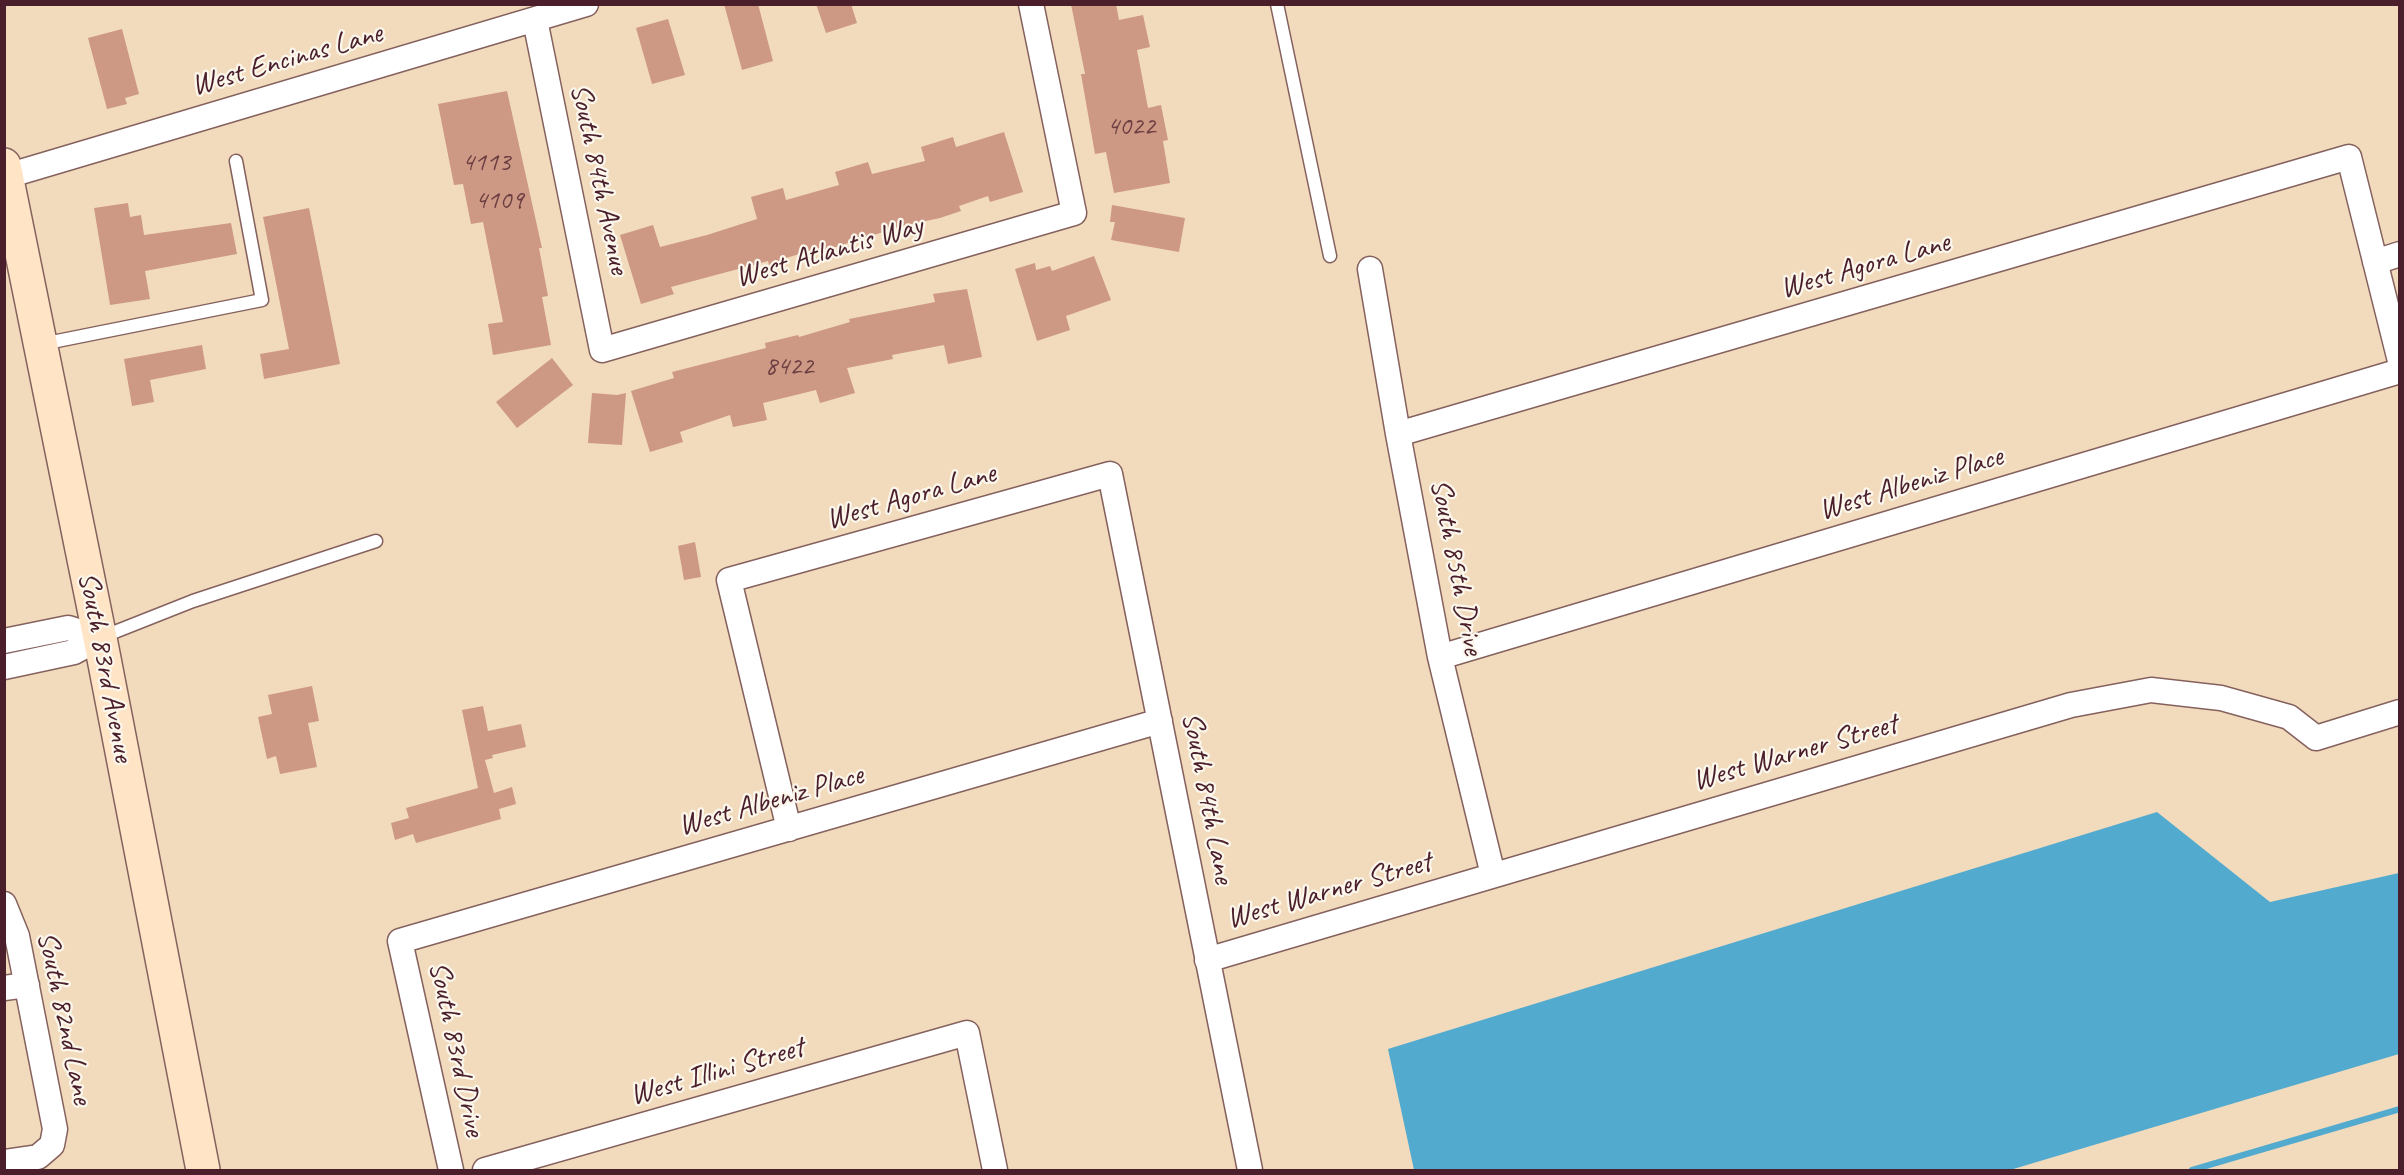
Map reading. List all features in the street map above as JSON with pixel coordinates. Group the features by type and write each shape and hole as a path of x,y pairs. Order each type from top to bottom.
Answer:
{"main road":[{"name":"South 83rd Avenue","path":"6,170 203,1170"}],"street":[{"name":"West Encinas Lane","path":"6,170 586,4"},
{"name":"West Atlantis Way","path":"602,350 1074,213 1031,4"},
{"name":"South 84th Avenue","path":"535,20 602,350"},
{"name":"West Agora Lane","path":"1398,434 2349,157 2375,262"},
{"path":"2400,254 2375,262 2400,361"},
{"name":"South 85th Drive","path":"1370,269 1440,657 1493,875"},
{"name":"West Albeniz Place","path":"1440,657 2400,371"},
{"name":"West Agora Lane","path":"789,829 729,580 1110,474"},
{"name":"South 84th Lane","path":"1110,474 1250,1170"},
{"path":"4,640 68,627 100,638"},
{"path":"4,666 74,652 100,638"},
{"name":"West Warner Street","path":"1207,960 2071,705 2151,690 2221,698 2289,717 2316,738 2400,712"},
{"name":"West Albeniz Place","path":"400,942 1160,721"},
{"name":"South 82nd Lane","path":"4,904 18,936 16,987 55,1129 52,1145 38,1157 8,1165"},
{"name":"South 83rd Drive","path":"400,942 451,1170"},
{"name":"West Illini Street","path":"484,1170 967,1033 995,1170"}],"lane":[{"path":"1277,4 1330,256"},
{"path":"41,344 262,300 237,161"},
{"path":"100,638 193,601 376,541"}],"water":[{"path":"2157,812 2270,902 2399,873 2399,1054 2010,1170 1414,1170 1388,1049"}],"building":[{"path":"724,4 758,4 773,61 742,70"},
{"path":"816,4 851,4 857,23 826,33"},
{"path":"1071,4 1116,4 1119,20 1143,15 1150,47 1137,50 1148,108 1161,105 1168,140 1163,141 1170,183 1114,193 1106,152 1095,154 1081,74 1085,74"},
{"path":"668,19 685,75 652,84 636,28"},
{"path":"122,29 139,94 125,98 127,104 107,109 88,38"},
{"path":"507,91 542,248 539,248 548,296 542,297 551,345 493,355 488,324 503,322 483,222 471,224 463,184 454,185 438,104"},
{"path":"1004,132 1023,192 990,202 988,196 959,206 961,211 902,226 817,253 816,249 786,258 788,264 770,269 768,261 671,287 674,294 641,304 620,235 653,225 660,247 707,235 757,219 751,197 783,188 786,200 839,185 835,172 868,162 872,174 925,161 921,147 953,137 956,147"},
{"path":"128,203 130,217 141,215 144,235 231,223 237,254 145,271 150,299 110,305 94,208"},
{"path":"1112,205 1185,218 1179,252 1111,240 1115,222 1110,222"},
{"path":"309,208 340,364 264,379 260,354 289,349 263,217"},
{"path":"1094,256 1111,300 1066,316 1070,330 1037,341 1015,269 1035,263 1036,270 1050,266 1052,271"},
{"path":"967,289 982,357 948,364 944,345 892,355 893,359 847,368 855,393 820,403 816,390 763,403 767,420 733,427 730,415 680,432 683,442 650,452 631,391 674,378 672,372 766,348 765,343 798,335 799,337 850,322 849,319 935,302 933,294"},
{"path":"202,345 206,369 150,380 154,402 132,406 124,359"},
{"path":"552,358 573,385 517,428 496,402"},
{"path":"592,393 617,395 626,393 622,445 588,443"},
{"path":"695,542 701,577 684,580 678,546"},
{"path":"312,686 319,721 308,723 317,767 280,774 276,756 267,759 258,717 272,714 268,695"},
{"path":"483,706 488,731 521,724 526,747 492,755 493,758 485,760 494,793 512,787 516,804 499,809 501,819 416,843 413,834 395,840 391,823 409,818 406,808 478,788 462,710"}],"waterway":[{"path":"2192,1170 2400,1109"}]}
